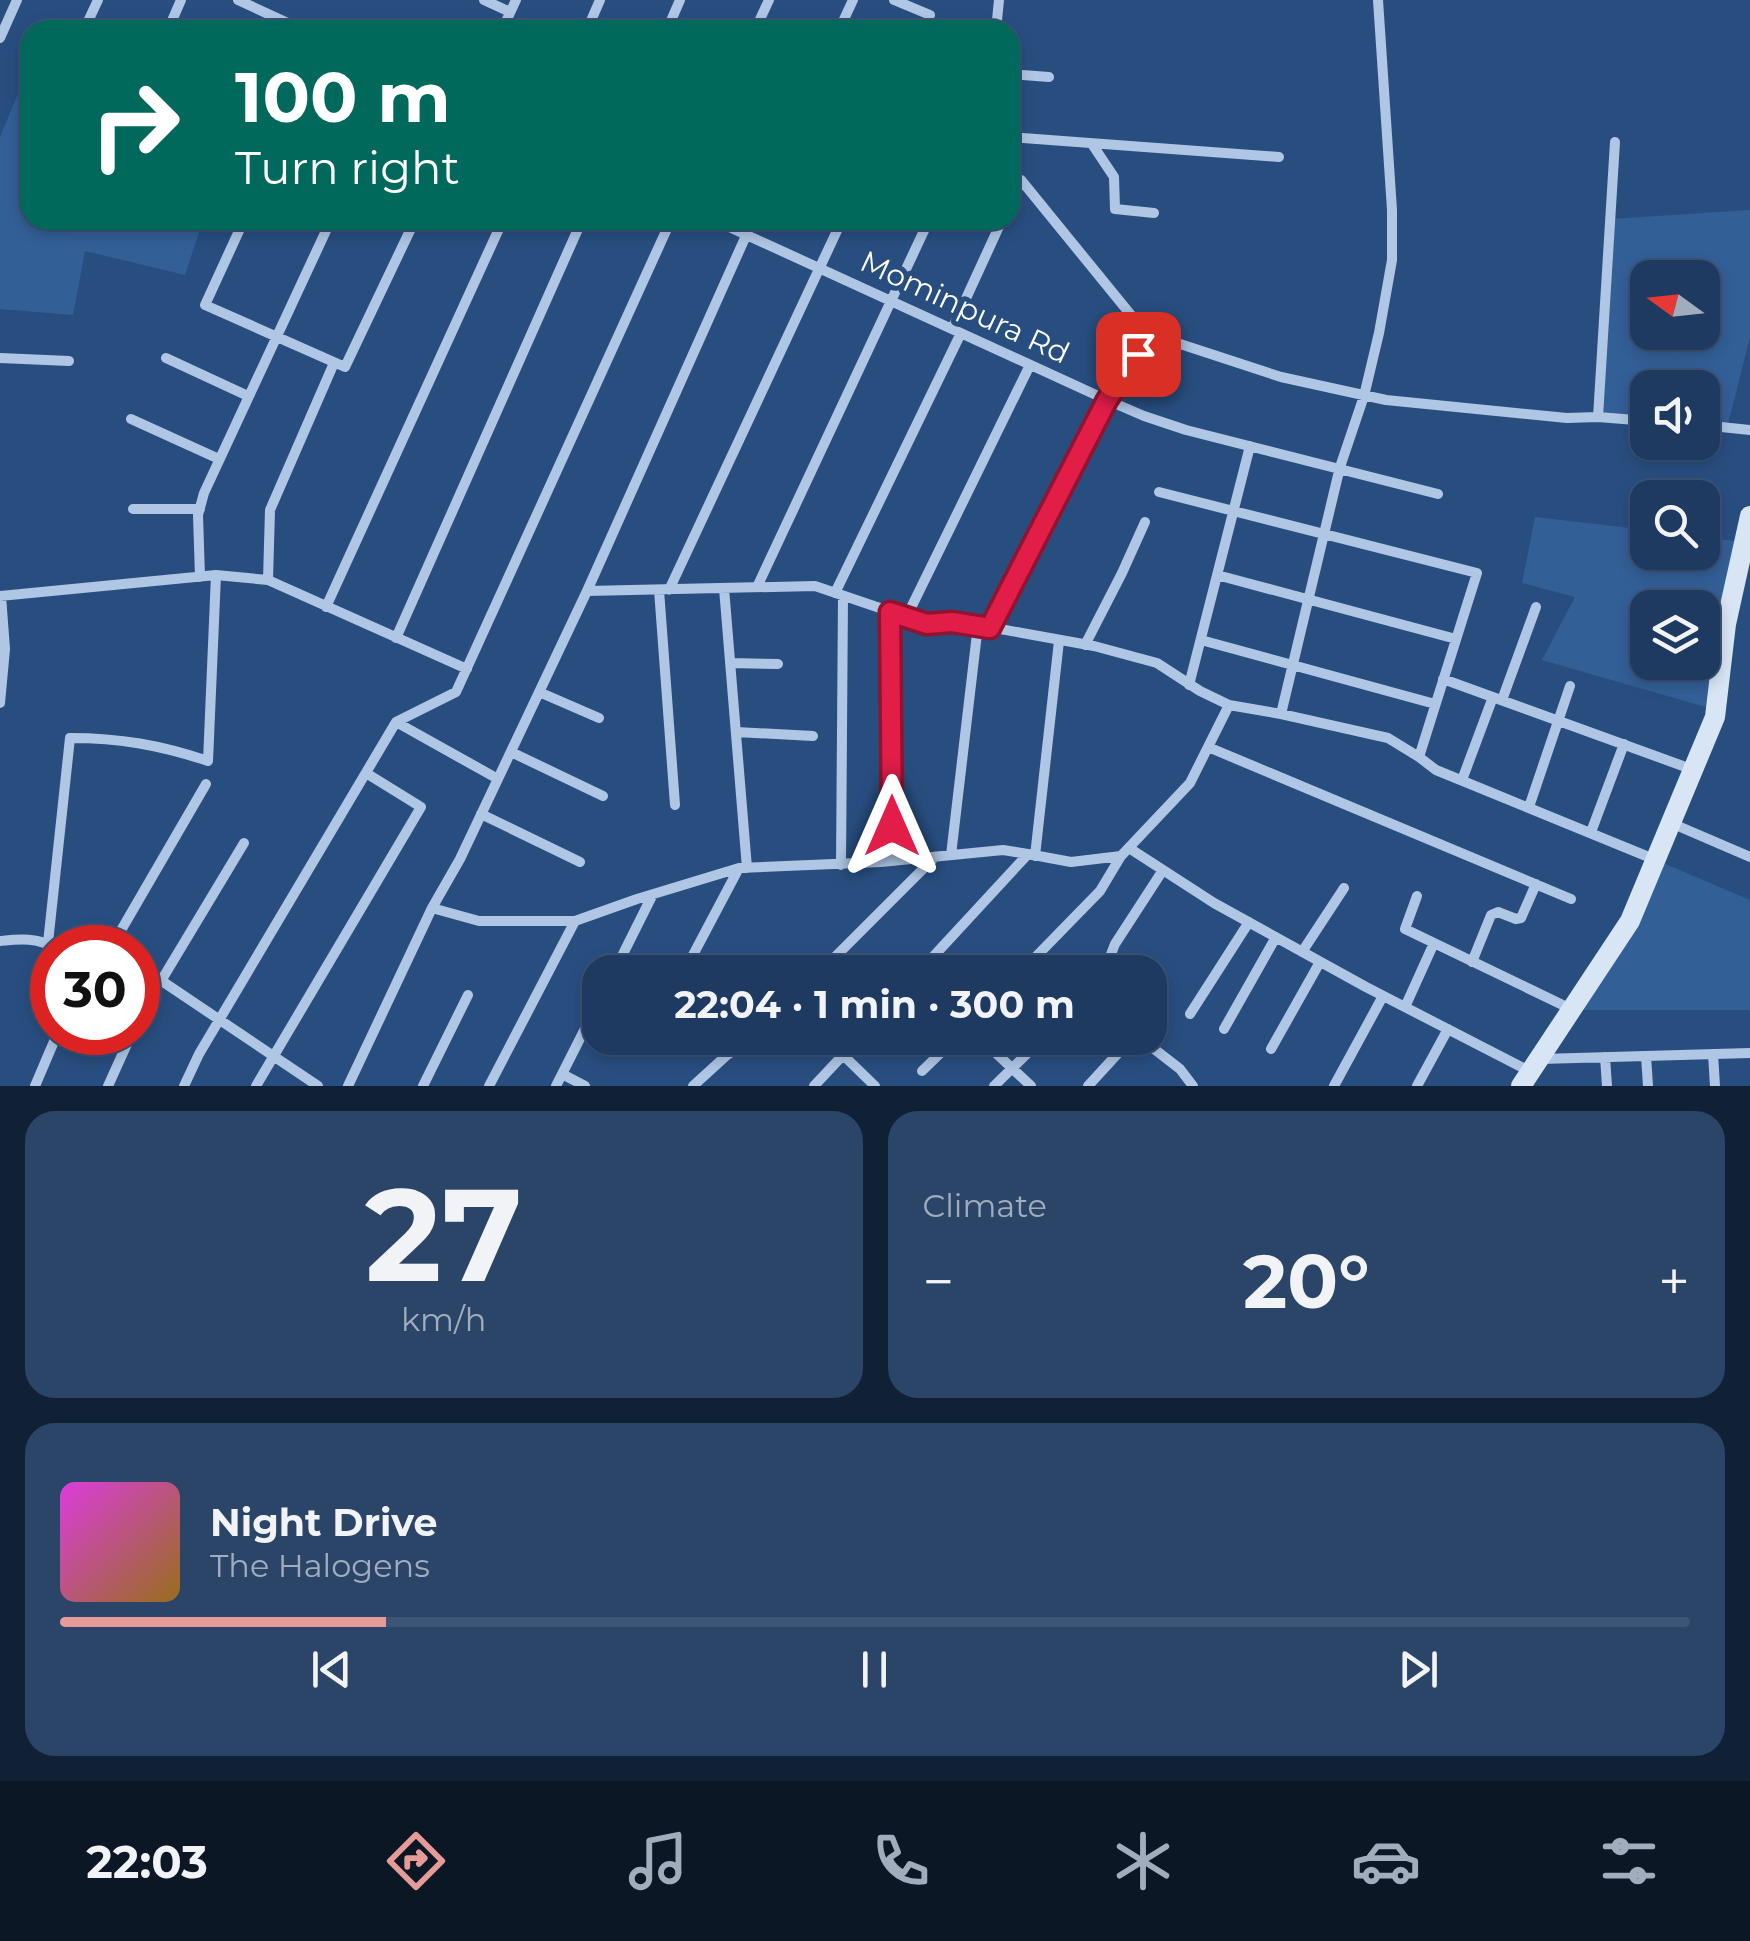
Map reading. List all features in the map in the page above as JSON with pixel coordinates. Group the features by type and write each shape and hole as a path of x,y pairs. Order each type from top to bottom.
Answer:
{"street":[{"path":"0,38 17,0"},
{"path":"238,0 258,4 286,20"},
{"path":"484,0 510,12"},
{"path":"506,20 516,0"},
{"path":"894,0 930,14 927,20"},
{"path":"1281,714 1340,467 1364,396 1392,260 1378,0"},
{"path":"1020,75 1049,77"},
{"path":"1020,139 1279,157"},
{"path":"1598,416 1615,142"},
{"path":"1092,144 1114,177 1115,209 1154,213"},
{"path":"1020,182 1157,347"},
{"path":"239,230 205,304 345,367 410,230"},
{"path":"200,577 200,509 326,230"},
{"path":"326,606 498,230"},
{"path":"396,638 578,230"},
{"path":"184,1086 199,1054 396,722 456,692 666,230"},
{"name":"Mominpura Rd","path":"735,230 1144,416 1438,494"},
{"path":"348,1086 587,591 748,230"},
{"path":"675,805 664,590 838,230"},
{"path":"757,587 924,230"},
{"path":"841,865 839,594 998,230"},
{"path":"951,855 984,626 1107,400 1138,354 1171,341 1282,376 1386,400 1567,418 1630,419"},
{"path":"0,358 68,360"},
{"path":"166,358 248,396"},
{"path":"268,580 270,510 334,363"},
{"path":"906,618 1030,365"},
{"path":"130,419 219,460"},
{"path":"1720,428 1750,430"},
{"path":"1189,685 1250,446"},
{"path":"1159,492 1477,573 1419,756"},
{"path":"133,508 200,509"},
{"path":"1530,1072 1630,920 1715,717 1726,624 1750,516"},
{"path":"1084,645 1145,522"},
{"path":"0,702 5,649 1,596 216,575 268,580 467,670"},
{"path":"53,925 70,738 150,744 208,761 216,575"},
{"path":"1217,576 1456,639"},
{"path":"587,591 815,586 927,624 984,626 1157,663 1229,705 1388,738 1436,770 1656,860"},
{"path":"694,955 743,868 724,588"},
{"path":"1462,780 1536,607"},
{"path":"890,612 892,861"},
{"path":"1201,640 1436,704"},
{"path":"935,955 1032,855 1059,641"},
{"path":"730,663 778,664"},
{"path":"1444,679 1694,770"},
{"path":"1529,807 1570,686"},
{"path":"539,692 599,718"},
{"path":"1038,955 1100,891 1125,852 1190,783 1229,705"},
{"path":"396,722 498,779"},
{"path":"736,732 813,736"},
{"path":"1591,832 1624,744"},
{"path":"1208,747 1570,898"},
{"path":"511,752 602,796"},
{"path":"256,1086 421,806 366,772"},
{"path":"127,925 206,784"},
{"path":"481,814 580,862"},
{"path":"1671,823 1750,857"},
{"path":"244,843 162,981 318,1086"},
{"path":"432,908 478,922 575,921 743,868 841,865 1003,850 1071,862 1125,852 1320,962 1530,1072 1605,1057 1750,1053"},
{"path":"837,955 936,857"},
{"path":"1111,955 1163,870"},
{"path":"1472,962 1491,915 1498,912 1521,918 1536,884"},
{"path":"1302,952 1344,888"},
{"path":"623,955 654,894"},
{"path":"1418,896 1405,929 1572,1010"},
{"path":"489,1086 575,921"},
{"path":"1190,1014 1249,922"},
{"path":"1224,1030 1276,937"},
{"path":"0,941 30,939"},
{"path":"1405,1007 1434,943"},
{"path":"1271,1049 1320,962"},
{"path":"423,1086 468,995"},
{"path":"1334,1086 1383,996"},
{"path":"1417,1086 1448,1029"},
{"path":"556,1086 582,1035"},
{"path":"1713,1054 1716,1086"},
{"path":"35,1086 48,1055"},
{"path":"108,1086 122,1055"},
{"path":"693,1086 727,1055"},
{"path":"814,1086 842,1055 875,1086"},
{"path":"922,1071 938,1055"},
{"path":"998,1055 1031,1086"},
{"path":"994,1086 1025,1055"},
{"path":"1088,1086 1116,1055"},
{"path":"1162,1055 1193,1086"},
{"path":"1646,1056 1648,1086"},
{"path":"1605,1057 1607,1086"},
{"path":"562,1074 585,1086"},
{"path":"1177,1086 1185,1076"}],"shaded area":[{"path":"20,89 20,230 200,230 185,275 85,251 73,315 0,309 0,137"},
{"path":"1750,210 1750,337 1727,428 1720,427 1720,370 1630,370 1630,420 1598,417 1610,219"},
{"path":"1535,517 1630,528 1630,570 1720,570 1720,539 1744,542 1716,710 1542,660 1575,597 1522,583"},
{"path":"1656,860 1750,900 1750,1010 1571,1010"}],"route":[{"path":"892,826 890,612 927,624 952,622 990,628 1107,400 1138,354"}]}
